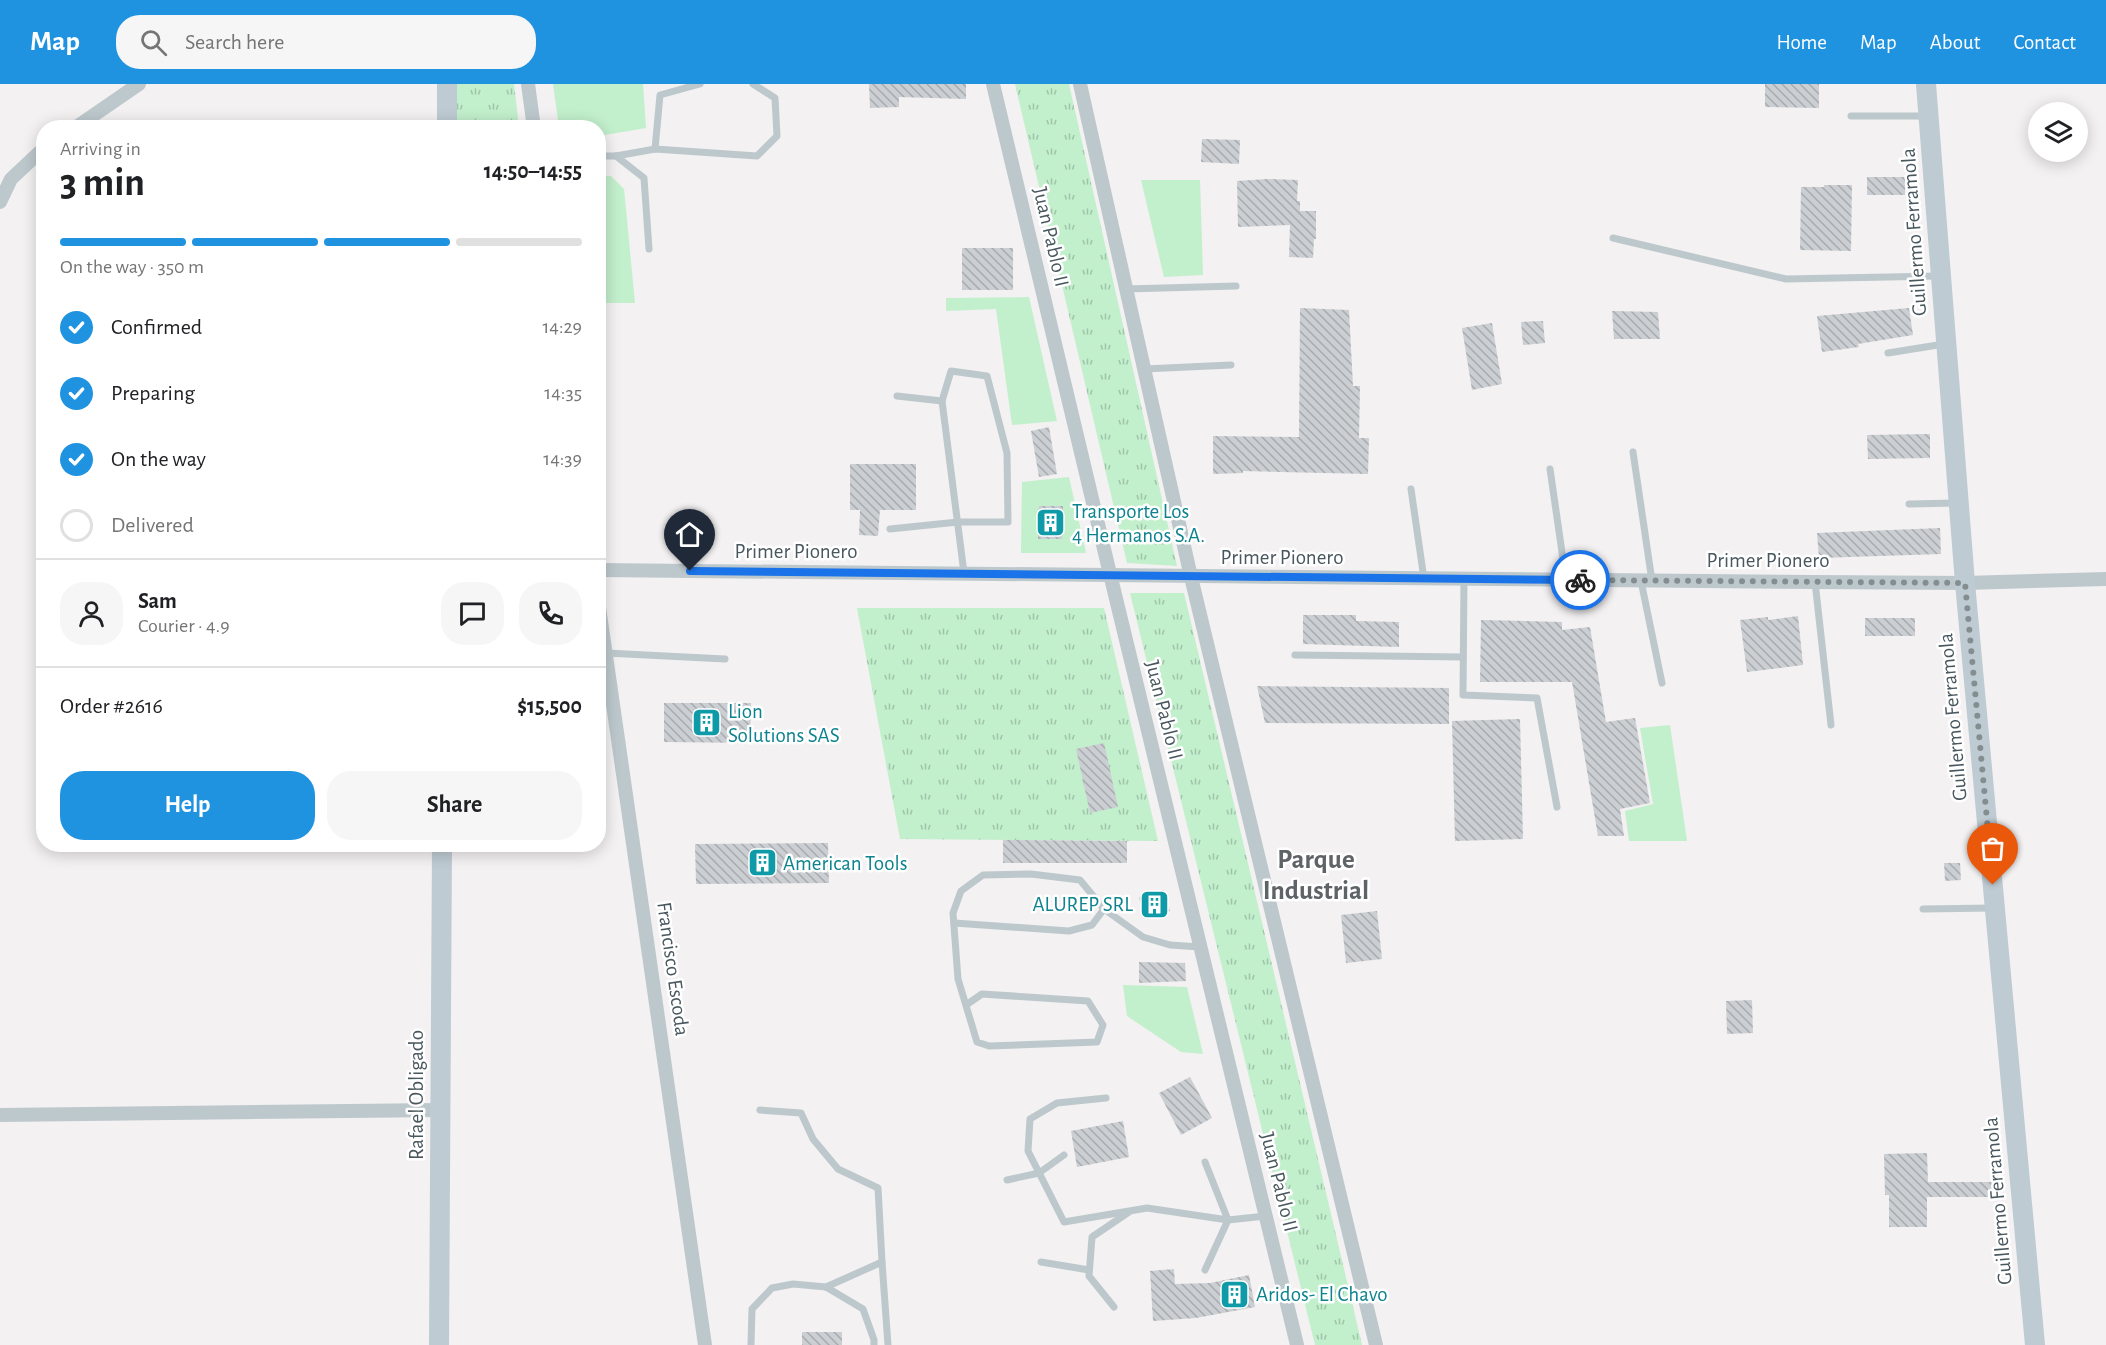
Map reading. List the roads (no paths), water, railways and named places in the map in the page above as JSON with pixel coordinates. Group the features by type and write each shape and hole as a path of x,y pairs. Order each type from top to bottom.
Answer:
{"street":[{"path":"87,120 139,84"},
{"path":"447,84 447,120"},
{"path":"528,84 533,120"},
{"name":"Juan Pablo II","path":"993,84 1297,1345"},
{"path":"1080,84 1191,577 1376,1345"},
{"name":"Guillermo Ferramola","path":"1926,84 1965,583 2035,1345"},
{"path":"0,202 11,179 36,156"},
{"name":"Primer Pionero","path":"606,570 1965,583 2106,579"},
{"name":"Francisco Escoda","path":"606,653 705,1345"},
{"name":"Rafael Obligado","path":"439,1345 442,852"},
{"path":"0,1115 440,1110"}],"lane":[{"path":"655,149 660,95 700,84"},
{"path":"606,156 655,149 757,156 777,136 775,98 753,84"},
{"path":"1851,116 1929,117"},
{"path":"616,156 644,178 649,249"},
{"path":"1612,238 1786,279 1941,276"},
{"path":"1126,288 1236,286"},
{"path":"1888,353 1947,344"},
{"path":"1144,369 1231,365"},
{"path":"890,529 958,522 1008,522 1007,453 987,376 951,371 942,401 958,522 964,573"},
{"path":"897,396 942,401"},
{"path":"1633,452 1646,580 1662,683"},
{"path":"1550,468 1566,580"},
{"path":"1411,489 1425,579"},
{"path":"1909,504 1959,503"},
{"path":"1464,579 1463,695 1537,698 1557,807"},
{"path":"1815,582 1831,725"},
{"path":"606,653 725,658"},
{"path":"1295,656 1463,657"},
{"path":"966,1005 982,994 1088,1001 1103,1025 1097,1042 989,1046 978,1042 966,1005 958,979 953,913 961,891 983,875 1031,874 1080,880 1104,909 1143,937 1170,945 1200,947"},
{"path":"1923,909 1995,908"},
{"path":"954,923 1069,931 1092,925 1104,909"},
{"path":"1106,1098 1057,1103 1030,1119 1028,1151 1064,1222 1147,1208 1228,1220 1266,1216"},
{"path":"760,1110 801,1113 813,1139 838,1169 878,1188 888,1345"},
{"path":"1007,1180 1039,1173 1064,1155"},
{"path":"1204,1162 1228,1220 1205,1270"},
{"path":"1114,1307 1089,1275 1092,1237 1131,1211"},
{"path":"826,1287 882,1262"},
{"path":"1041,1262 1089,1270"},
{"path":"752,1345 752,1309 772,1288 793,1284 826,1287 863,1309 874,1345"}],"place":[{"name":"Transporte Los 4 Hermanos S.A.","path":"1051,523"},
{"name":"Lion Solutions SAS","path":"707,723"},
{"name":"American Tools","path":"762,863"},
{"name":"ALUREP SRL","path":"1154,904"},
{"name":"Aridos- El Chavo","path":"1235,1294"}],"district":[{"name":"Parque Industrial","path":"1316,874"}]}
